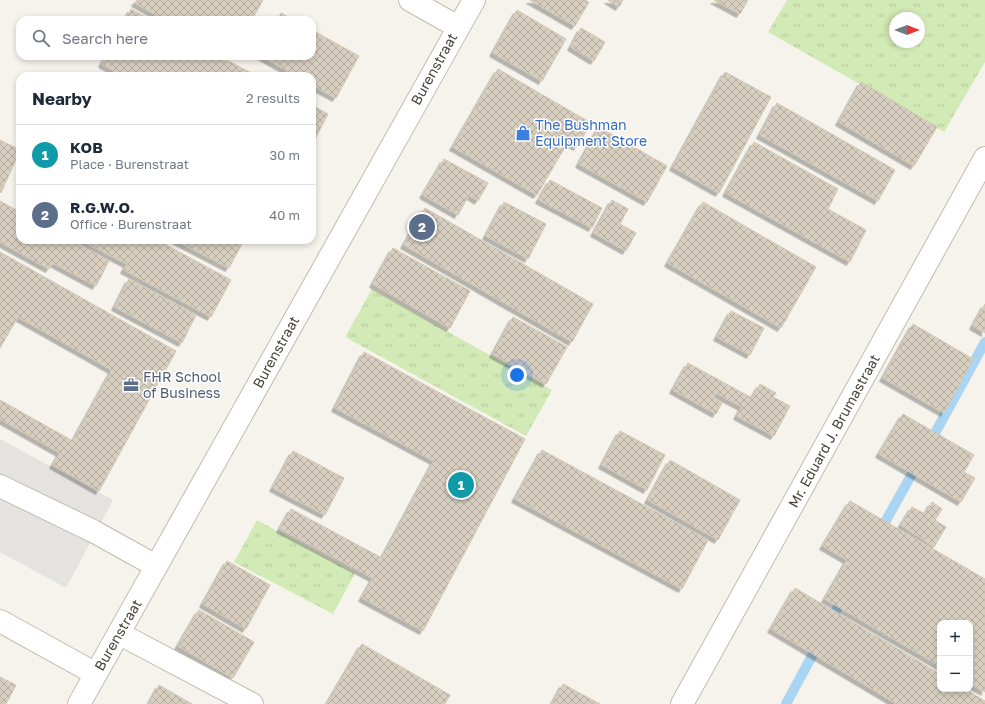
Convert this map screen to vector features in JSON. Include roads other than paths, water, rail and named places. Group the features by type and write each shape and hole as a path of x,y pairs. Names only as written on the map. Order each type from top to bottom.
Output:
{"street":[{"path":"410,0 458,27"},
{"name":"Burenstraat","path":"79,704 120,634 156,566 474,0"},
{"name":"Mr. Eduard J. Brumastraat","path":"682,704 985,158"},
{"path":"0,486 93,531 156,566"},
{"path":"0,621 96,674"},
{"path":"120,634 252,704"}],"waterway":[{"path":"929,444 985,342"},
{"path":"879,533 918,463"},
{"path":"829,624 844,596"},
{"path":"786,704 819,643"}],"place":[{"name":"The Bushman Equipment Store","path":"523,133"},
{"name":"R.G.W.O.","path":"422,227"},
{"name":"FHR School of Business","path":"131,385"},
{"name":"KOB","path":"461,485"}]}
